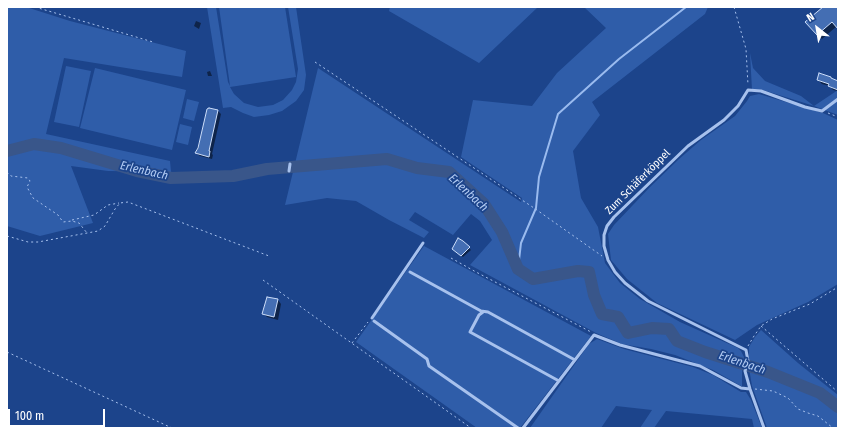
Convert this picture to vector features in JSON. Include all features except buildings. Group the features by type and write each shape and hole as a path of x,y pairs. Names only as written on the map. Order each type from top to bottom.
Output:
{"lane":[{"path":"748,90 761,91 805,107 822,110 838,99"},
{"name":"Zum Schäferköppel","path":"746,350 648,301 625,283 608,260 604,246 604,235 607,226 614,217 688,146 724,120 738,106 748,90"},
{"path":"289,171 290,164"},
{"path":"423,243 373,320 426,359 429,366 518,428"},
{"path":"410,272 483,312 488,312 575,360"},
{"path":"483,312 479,315 470,332 559,382"},
{"path":"524,428 594,335 620,345 700,366 741,388 750,389"},
{"path":"746,350 748,361 745,371 764,428"}],"path":[{"path":"35,7 153,42"},
{"path":"734,7 746,49 748,90"},
{"path":"315,62 534,208 608,260"},
{"path":"822,110 838,117"},
{"path":"7,172 11,176 28,178 30,181 27,186 33,198 58,215 63,222 94,215 108,205 114,203 128,202 269,256"},
{"path":"7,236 28,242 38,242 98,231 105,226 115,208 120,203"},
{"path":"72,221 79,223 87,233"},
{"path":"451,258 594,335"},
{"path":"263,280 471,428"},
{"path":"746,350 761,326 772,319 810,304 838,287"},
{"path":"352,344 373,320"},
{"path":"761,326 838,392"},
{"path":"7,352 172,428"},
{"path":"750,389 773,391 788,398 798,408 818,416 832,428"}],"shaded area":[{"path":"7,7 26,7 70,21 186,51 182,77 64,58 46,134 170,161 171,172 108,171 71,166 93,223 40,236 7,226"},
{"path":"207,7 216,7 228,82 230,86 219,7 285,7 296,77 230,87 234,94 244,103 258,107 273,105 283,100 292,90 296,82 298,69 288,7 296,7 306,75 304,90 296,101 282,111 254,117 231,107 223,108"},
{"path":"390,7 538,7 479,63 389,11"},
{"path":"584,7 708,7 705,14 592,102 600,115 573,151 581,198 598,227 605,263 620,283 640,299 680,322 738,348 744,357 742,386 713,370 675,355 622,344 596,333 470,265 492,240 480,221 471,214 453,235 415,212 409,220 429,232 424,238 356,201 327,198 285,205 318,68 521,202 522,198 461,157 473,100 532,106 557,73 606,28"},
{"path":"750,53 753,68 765,81 801,96 814,106 763,90 752,90"},
{"path":"66,66 91,71 79,127 54,122"},
{"path":"95,68 186,90 172,150 80,128"},
{"path":"838,90 838,115 814,106"},
{"path":"759,94 823,113 838,120 838,284 808,302 757,325 735,340 657,303 627,279 611,260 608,234 614,225 679,159 701,140 735,116 750,96"},
{"path":"187,99 199,102 194,121 183,118"},
{"path":"180,124 192,127 188,145 176,142"},
{"path":"424,246 591,336 520,428 477,428 356,342"},
{"path":"761,330 798,363 838,395 838,428 767,428 752,386 749,368 749,347"},
{"path":"597,339 624,349 693,367 713,375 741,392 746,392 751,400 762,428 754,428 752,419 666,411 654,428 640,428 652,410 616,406 601,428 530,428 589,344"}],"waterway":[{"path":"518,269 521,243 536,208 539,177 558,114 619,59 686,7"},
{"name":"Erlenbach","path":"7,151 34,144 61,148 137,171 171,178 233,176 267,169 387,159 417,168 449,172 484,204 502,232 518,269 533,279 578,271 589,272 594,295 602,314 618,317 628,333 652,328 669,329 677,341 705,352 768,372 820,393 838,407"}]}
